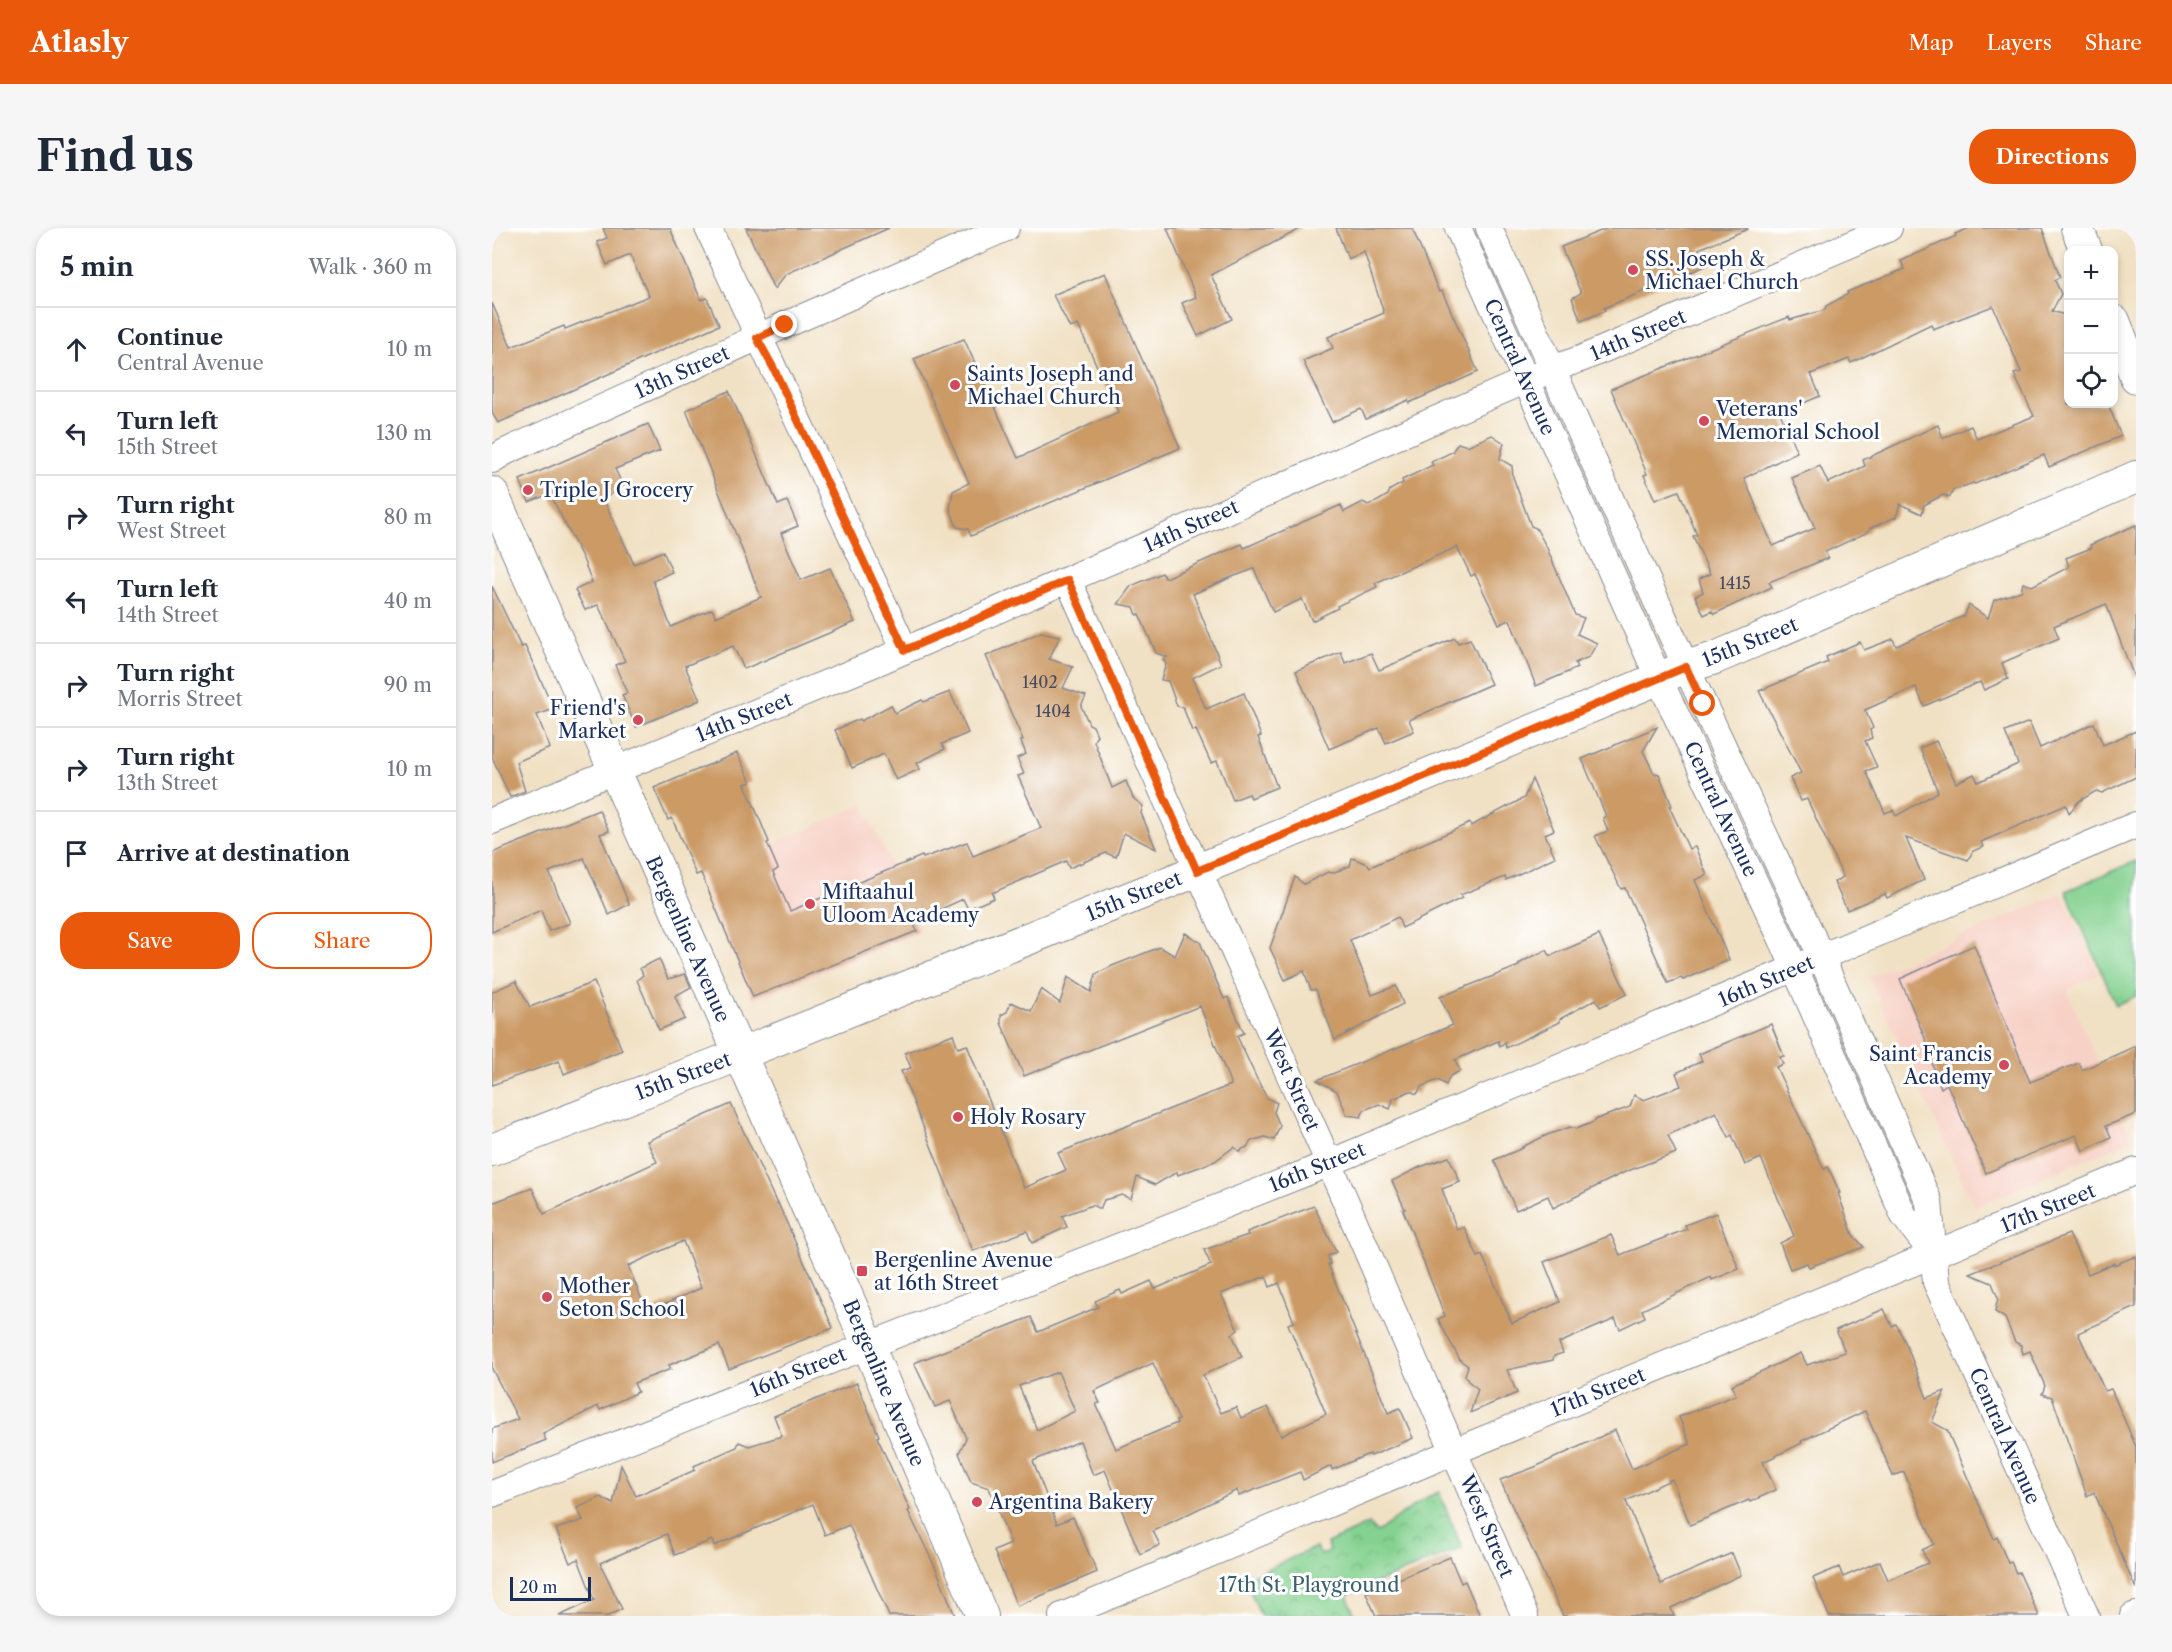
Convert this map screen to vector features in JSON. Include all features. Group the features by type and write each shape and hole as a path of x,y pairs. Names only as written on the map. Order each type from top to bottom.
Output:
{"street":[{"path":"708,228 757,338 774,369 905,650"},
{"name":"13th Street","path":"492,460 515,447 1006,228"},
{"name":"Central Avenue","path":"1458,228 1526,381 1672,673 1822,957 1929,1202 1936,1282 2085,1616"},
{"name":"Central Avenue","path":"1489,228 1552,369 1672,673 1795,969 1904,1216 1933,1254"},
{"name":"14th Street","path":"492,821 905,650 1552,369 1583,358 1888,228"},
{"path":"2077,228 2084,246"},
{"path":"2118,331 2136,377"},
{"name":"15th Street","path":"492,1150 1197,871 1672,673 1726,654 2136,477"},
{"name":"Bergenline Avenue","path":"492,493 867,1345 982,1616"},
{"name":"West Street","path":"1068,580 1329,1163 1525,1616"},
{"name":"16th Street","path":"492,1494 1329,1163 2136,825"},
{"name":"17th Street","path":"1062,1616 1455,1451 2136,1171"}],"shaded area":[{"name":"Miftaahul Uloom Academy","path":"863,804 921,931 753,1001 700,877"},
{"name":"Saint Francis Academy","path":"2061,893 2099,974 2067,990 2132,1140 1974,1207 1869,977"}],"green space":[{"path":"2136,861 2136,996 2116,1005 2066,891"},
{"name":"17th St. Playground","path":"1439,1492 1462,1548 1347,1595 1355,1616 1261,1616 1245,1579 1316,1547 1321,1555 1329,1552 1327,1543 1369,1524 1377,1532 1427,1497"}],"building":[{"path":"603,228 670,228 701,300 707,298 719,325 498,423 492,413 492,303 511,347 564,326 565,329 649,296 630,255 607,265 597,242 607,238"},
{"path":"746,228 889,228 786,274 774,289"},
{"path":"1167,228 1302,228 1211,275 1232,319 1198,336 1182,303 1196,297"},
{"path":"1336,228 1412,228 1439,292 1442,291 1478,372 1409,403 1408,400 1366,419 1361,409 1332,422 1303,361 1333,348 1328,337 1384,313 1364,252 1348,259"},
{"name":"SS. Joseph & Michael Church","path":"1608,228 1748,229 1699,249 1707,265 1604,308 1605,311 1581,321 1572,298 1581,293 1561,247"},
{"path":"1970,228 2042,228 2060,277 2055,280 2061,294 2052,311 2064,315 2064,408 2110,408 2121,436 2049,467 2044,455 1975,484 1953,490 1950,497 1943,495 1924,505 1922,514 1900,504 1896,517 1825,552 1828,558 1769,582 1772,587 1714,614 1712,611 1704,615 1695,596 1703,592 1699,579 1710,574 1693,536 1697,535 1679,491 1655,500 1644,475 1647,474 1611,389 1789,317 1790,320 1825,310 1826,306 1848,294 1847,292 1905,269 1901,261 1956,236 1955,234","holes":["1993,306 2021,372 2014,374 2034,416 1977,439 1971,426 1943,438 1938,425 1863,460 1865,466 1828,483 1820,466 1792,478 1815,528 1773,546 1744,478 1797,452 1780,413 1820,396 1811,374 1849,359 1851,363 1931,324 1933,329"]},
{"name":"Saints Joseph and Michael Church","path":"1105,273 1180,448 971,536 968,529 957,527 950,509 953,491 969,483 914,359 964,339 1018,458 1118,412 1078,325 1070,328 1053,295"},
{"path":"729,391 778,505 787,501 798,526 781,533 801,580 830,568 855,622 744,669 733,646 685,666 700,700 636,727 622,695 627,693 615,665 625,661 598,605 585,610 575,590 592,582 583,559 550,494 529,502 520,480 648,424 660,451 615,469 624,488 603,498 634,564 663,551 672,572 653,581 671,627 712,609 716,617 761,597 686,410"},
{"path":"1492,435 1504,443 1500,459 1512,466 1513,477 1531,526 1536,528 1547,548 1575,615 1584,618 1577,634 1597,643 1589,657 1575,663 1577,668 1536,686 1510,620 1499,624 1475,574 1471,576 1457,547 1375,583 1377,587 1312,621 1302,599 1273,612 1254,569 1232,577 1193,594 1221,664 1192,678 1206,709 1244,693 1277,787 1251,798 1249,794 1233,800 1217,761 1211,763 1196,730 1192,731 1183,707 1177,706 1168,681 1161,680 1166,664 1163,659 1167,657 1156,653 1134,607 1118,604 1131,586 1162,573 1165,578 1242,544 1244,548 1341,505 1344,512 1363,502 1368,505 1378,501 1388,495 1390,490 1403,483 1402,480 1433,465 1431,462 1452,452 1458,443 1467,446"},
{"path":"2136,525 2136,677 2134,677 2106,604 2054,626 2059,638 2002,663 2008,679 1984,690 1980,682 1924,706 1916,687 1865,710 1873,728 1870,730 1872,738 1865,741 1877,767 1866,771 1885,813 1893,810 1896,816 1938,792 1920,748 1936,741 1956,783 1974,774 1978,782 2018,764 2005,732 2029,722 2040,748 2094,723 2103,745 2136,731 2136,777 2102,793 2096,791 2079,801 2069,813 2066,805 1981,842 1983,847 1973,851 1968,860 1906,838 1924,880 1887,898 1885,894 1847,910 1834,882 1843,877 1807,799 1801,801 1790,778 1801,773 1759,691 1828,662 1826,657 1860,642 1864,650 1893,639 1896,646 1964,616 1969,605 1988,618 1994,600 2021,591 2023,583 2032,586 2069,567 2066,558"},
{"path":"492,586 521,647 525,646 554,709 537,715 550,748 516,762 525,791 510,797 492,757"},
{"path":"1041,632 1060,636 1049,659 1073,667 1063,688 1086,696 1081,706 1097,735 1094,741 1112,788 1126,781 1133,798 1143,806 1141,813 1156,849 1124,833 1116,857 1106,853 1069,868 1066,861 992,893 994,898 968,909 963,899 913,922 917,931 753,997 701,873 696,875 672,818 668,820 654,788 737,753 751,782 745,784 769,842 767,843 778,869 773,872 790,911 922,856 923,858 967,842 973,856 1041,828 1018,776 1024,774 1017,758 1026,754 1021,741 1023,740 986,656"},
{"path":"1455,638 1458,643 1470,639 1491,684 1409,720 1414,731 1386,743 1379,728 1329,749 1296,671 1341,652 1345,663 1371,653 1379,670"},
{"path":"950,692 968,733 942,744 945,749 917,763 920,769 896,780 884,754 852,768 835,730 860,719 861,721 891,705 895,713 922,700 924,702"},
{"path":"1657,727 1643,751 1654,773 1659,774 1672,806 1669,806 1689,849 1695,847 1707,875 1695,880 1729,960 1683,980 1681,978 1668,983 1625,888 1621,889 1595,836 1608,831 1603,818 1606,816 1582,759"},
{"path":"1532,779 1554,830 1545,834 1555,857 1506,880 1505,877 1460,895 1462,898 1402,928 1398,917 1350,940 1372,995 1396,986 1403,1004 1335,1040 1316,990 1311,990 1304,971 1285,980 1270,948 1295,877 1304,884 1328,872 1332,873 1350,866 1352,858 1370,867 1470,823 1471,826 1524,798"},
{"path":"599,810 609,831 600,834 629,904 609,915 584,858 549,872 570,923 549,931 541,910 492,932 492,853"},
{"path":"1185,933 1200,942 1224,999 1228,997 1244,1033 1237,1036 1256,1077 1267,1098 1277,1103 1274,1112 1280,1126 1274,1140 1265,1137 1251,1141 1247,1147 1239,1151 1234,1147 1215,1161 1178,1175 1177,1172 1155,1185 1137,1177 1131,1199 1122,1195 1104,1200 1100,1209 1092,1205 1062,1216 1067,1227 1032,1243 1027,1231 973,1251 901,1071 911,1068 905,1053 953,1034 958,1048 967,1045 1024,1188 1066,1170 1058,1153 1231,1085 1200,1006 1024,1076 1001,1023 1001,1015 1007,1012 1011,1002 1031,1011 1041,989 1060,1003 1068,977 1091,992 1096,974 1112,966 1160,947 1175,956"},
{"path":"1599,935 1627,994 1600,1007 1596,999 1560,1019 1560,1022 1506,1048 1505,1042 1500,1046 1498,1041 1455,1060 1460,1071 1450,1076 1446,1085 1438,1080 1422,1086 1417,1094 1410,1091 1393,1099 1390,1109 1379,1104 1364,1110 1361,1117 1347,1115 1337,1091 1317,1080 1453,1025 1440,997 1519,966 1529,958 1547,950 1550,956"},
{"path":"1974,945 2030,1082 2079,1063 2082,1070 2136,1046 2136,1114 2106,1126 2111,1137 2083,1151 2076,1135 1986,1173 1947,1084 1941,1088 1930,1058 1933,1057 1900,979"},
{"path":"659,959 668,979 685,974 691,987 675,996 685,1019 659,1030 637,980 643,975 640,968"},
{"path":"516,981 530,1007 594,982 622,1050 564,1074 559,1061 492,1085 492,992"},
{"path":"1771,1024 1784,1056 1780,1057 1783,1064 1776,1067 1824,1169 1828,1167 1840,1193 1838,1193 1853,1235 1864,1247 1809,1267 1807,1263 1790,1269 1780,1243 1794,1236 1761,1158 1745,1165 1732,1135 1729,1137 1716,1112 1668,1135 1676,1153 1625,1172 1553,1208 1548,1196 1516,1210 1494,1160 1547,1135 1570,1127 1576,1129 1630,1107 1634,1095 1644,1100 1681,1086 1676,1073 1702,1061 1699,1054"},
{"path":"731,1104 833,1328 729,1369 719,1345 669,1365 671,1369 634,1383 638,1392 600,1410 598,1406 543,1434 546,1440 492,1462 492,1429 518,1419 492,1369 492,1203 532,1188 544,1214 657,1162 647,1141","holes":["683,1241 701,1288 647,1312 628,1266"]},
{"path":"1449,1157 1460,1182 1442,1189 1457,1230 1464,1227 1478,1257 1482,1255 1512,1323 1560,1302 1544,1262 1611,1235 1620,1255 1687,1229 1685,1225 1716,1213 1739,1269 1712,1280 1711,1277 1642,1310 1645,1317 1620,1329 1615,1319 1559,1343 1563,1353 1554,1356 1553,1360 1507,1370 1517,1393 1470,1413 1478,1389 1468,1381 1465,1375 1468,1366 1460,1360 1438,1319 1445,1316 1403,1210 1405,1209 1392,1181 1420,1167"},
{"path":"1314,1206 1336,1252 1328,1256 1330,1264 1328,1264 1388,1413 1400,1408 1413,1438 1332,1470 1331,1466 1303,1480 1300,1472 1239,1496 1237,1490 1153,1531 1160,1545 1140,1554 1105,1470 1093,1475 1080,1441 1033,1461 1057,1524 1073,1517 1097,1572 1017,1606 994,1551 1011,1544 989,1488 971,1482 959,1453 966,1438 950,1401 935,1407 914,1363 1031,1317 1038,1332 1098,1307 1095,1301 1120,1290 1122,1294 1151,1281 1155,1289 1211,1265 1204,1250 1248,1235 1247,1232","holes":["1266,1276 1270,1287 1279,1283 1294,1322 1288,1324 1326,1414 1281,1436 1268,1407 1241,1418 1236,1407 1221,1413 1203,1375 1242,1357 1232,1334 1238,1330 1221,1294","1153,1363 1179,1420 1176,1421 1177,1423 1116,1449 1096,1404 1100,1403 1094,1391","1058,1372 1075,1411 1037,1430 1019,1386"]},
{"path":"2069,1234 2088,1274 2136,1256 2136,1307 2078,1333 2105,1391 2111,1389 2136,1447 2136,1589 2094,1492 2087,1496 2052,1397 2042,1394 2045,1386 2030,1351 2023,1354 2021,1345 2015,1342 2005,1318 1995,1312 1998,1298 1992,1283 1970,1274"},
{"path":"1884,1309 1892,1326 1896,1324 1906,1344 1927,1398 1945,1391 1932,1422 1947,1430 1994,1539 1997,1537 2008,1563 2011,1562 2016,1573 2019,1572 2039,1616 1829,1616 1813,1578 1839,1567 1843,1577 1880,1561 1888,1580 1928,1563 1922,1550 1934,1544 1904,1472 1893,1476 1865,1411 1763,1462 1776,1490 1690,1525 1672,1479 1626,1501 1661,1584 1732,1553 1741,1575 1671,1608 1674,1616 1563,1616 1500,1480 1535,1467 1615,1430 1632,1469 1690,1444 1679,1417 1736,1395 1732,1385 1801,1353 1807,1365 1845,1352 1836,1330"},
{"path":"857,1383 879,1436 877,1437 910,1510 908,1511 938,1573 955,1616 889,1616 849,1525 825,1535 813,1504 714,1546 712,1540 675,1555 667,1534 600,1563 622,1609 608,1616 559,1616 594,1600 578,1559 570,1563 556,1529 583,1520 577,1508 601,1497 613,1504 621,1465 636,1496 695,1470 694,1466 737,1447 739,1442 749,1446 782,1436 774,1416"},
{"path":"1450,1557 1461,1583 1465,1581 1480,1616 1376,1616 1366,1593"}],"place":[{"name":"SS. Joseph & Michael Church","path":"1633,270"},
{"name":"Saints Joseph and Michael Church","path":"955,385"},
{"name":"Veterans' Memorial School","path":"1704,421"},
{"name":"Triple J Grocery","path":"528,490"},
{"name":"Friend's Market","path":"638,720"},
{"name":"Miftaahul Uloom Academy","path":"810,904"},
{"name":"Saint Francis Academy","path":"2004,1065"},
{"name":"Holy Rosary","path":"958,1117"},
{"name":"Bergenline Avenue at 16th Street","path":"862,1271"},
{"name":"Mother Seton School","path":"547,1297"},
{"name":"Argentina Bakery","path":"977,1502"}],"route":[{"path":"785,325 757,338 774,369 905,650 1068,580 1197,871 1686,667 1703,704"}]}
